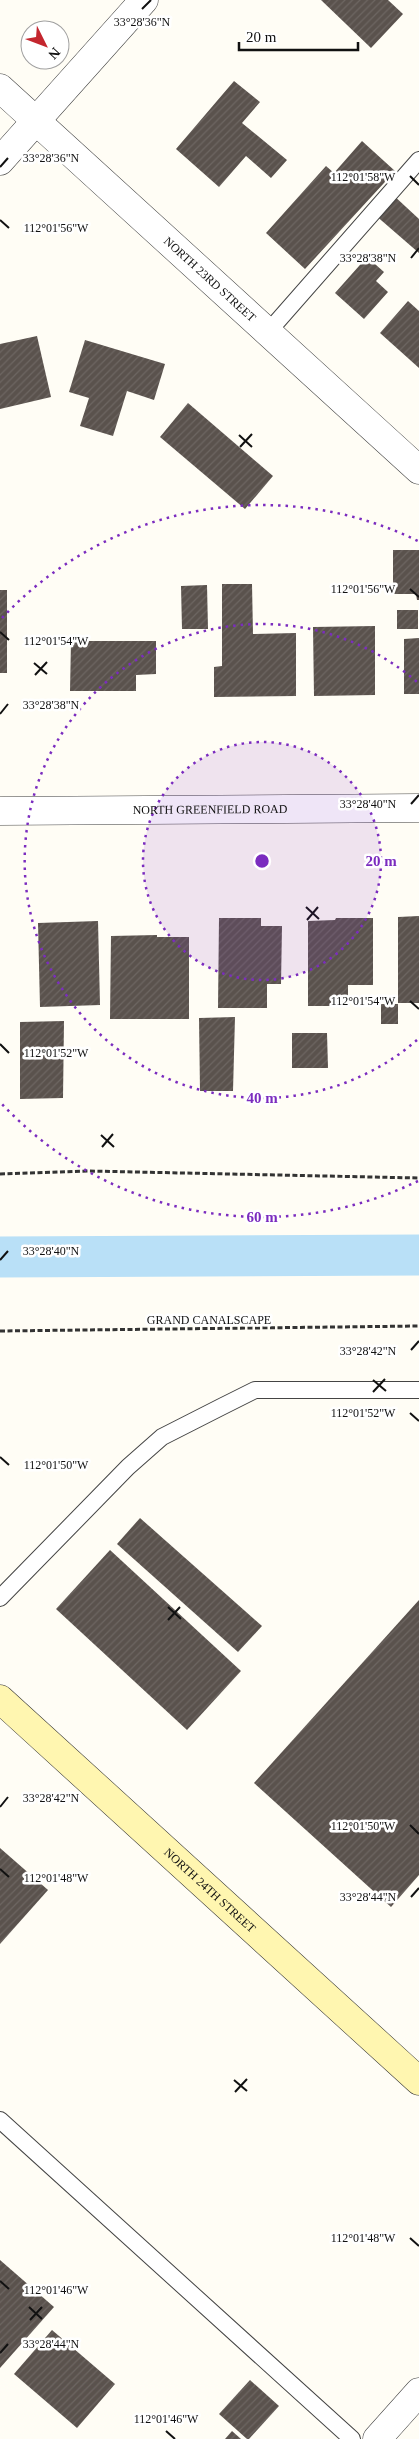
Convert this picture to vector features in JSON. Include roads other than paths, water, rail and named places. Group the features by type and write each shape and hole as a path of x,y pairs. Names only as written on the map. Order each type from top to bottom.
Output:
{"main road":[{"name":"NORTH 24TH STREET","path":"0,1699 419,2081"}],"street":[{"path":"0,161 144,0"},
{"name":"NORTH 23RD STREET","path":"0,88 419,470"},
{"name":"NORTH GREENFIELD ROAD","path":"0,811 419,808"},
{"path":"378,2439 419,2392"}],"lane":[{"path":"268,332 419,160"},
{"path":"0,1598 128,1467 162,1437 220,1407 255,1390 419,1390"},
{"path":"0,2120 352,2439"}],"waterway":[{"path":"0,1257 419,1255"}]}
